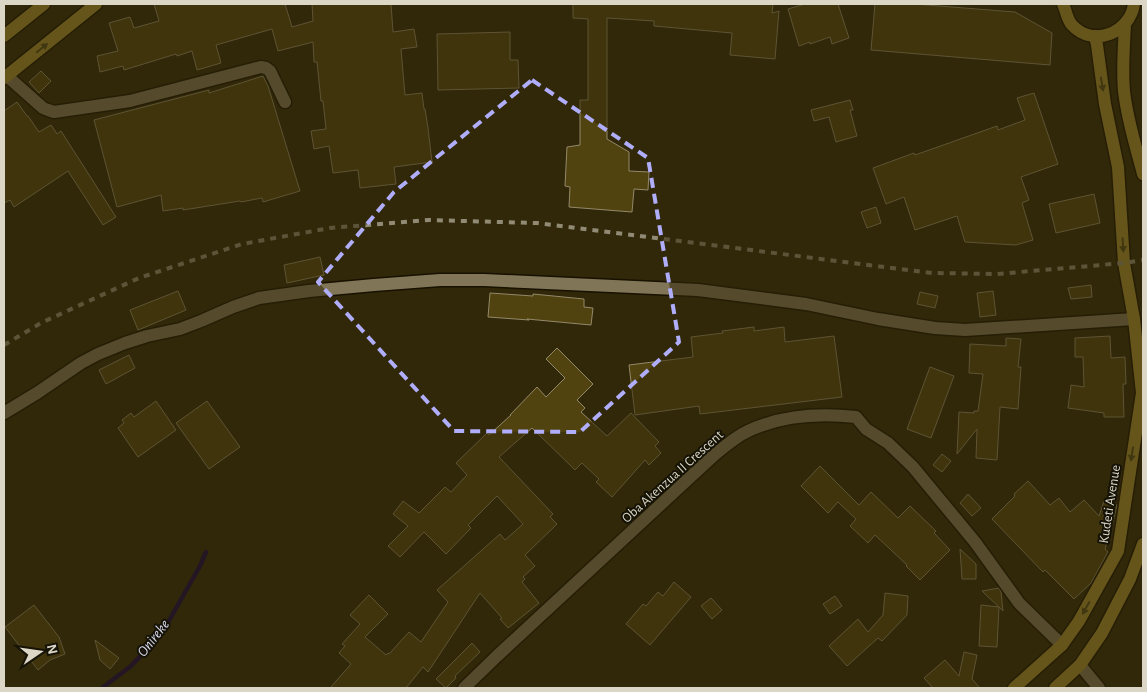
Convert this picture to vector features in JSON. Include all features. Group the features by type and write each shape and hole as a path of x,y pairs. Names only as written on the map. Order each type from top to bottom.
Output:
{"main road":[{"path":"4,36 44,4"},
{"path":"5,77 96,4"},
{"path":"1063,4 1070,23 1084,34 1095,36 1106,36 1125,24 1131,16 1134,4"},
{"path":"1125,24 1123,52 1124,90 1143,174"},
{"name":"Kudeti Avenue","path":"1014,688 1062,645 1079,621 1118,551 1142,393 1134,319 1124,263 1118,167 1105,104 1095,36"},
{"path":"1055,688 1080,665 1102,633 1130,578 1143,544"}],"street":[{"path":"5,77 43,108 54,112 130,101 261,67 270,71 285,102"},
{"path":"4,414 81,363 125,343 180,329 233,306 259,298 309,290 440,280 484,280 698,290 806,304 878,319 935,328 965,330 1134,319"},
{"name":"Oba Akenzua II Crescent","path":"464,688 713,456 747,431 775,421 807,415 856,417 866,429 888,444 913,467 975,542 1019,603 1062,645"},
{"path":"1080,665 1099,688"}],"highlighted area":[{"path":"532,80 648,158 679,342 580,432 454,431 318,282 394,192"}],"building":[{"path":"154,4 285,4 292,27 313,21 312,4 391,4 393,32 414,29 417,47 401,49 405,95 422,93 432,162 394,167 396,184 360,188 358,170 333,173 329,146 314,149 311,131 326,129 317,62 314,62 313,42 278,51 272,29 216,45 221,63 197,70 192,51 124,70 123,66 100,72 97,56 118,51 109,23 130,17 134,28 159,21"},
{"path":"573,4 773,4 772,13 779,11 775,59 730,55 732,33 654,26 654,21 607,18 607,139 629,152 629,171 649,172 648,190 634,189 632,212 569,207 570,187 565,186 567,147 580,145 580,100 588,100 588,19 573,18"},
{"path":"805,4 838,4 849,38 832,44 830,37 799,46 788,9"},
{"path":"875,4 914,4 1015,12 1052,33 1050,65 871,50"},
{"path":"510,32 510,60 518,60 519,88 438,90 437,34"},
{"path":"41,71 51,81 39,93 29,82"},
{"path":"263,76 268,86 300,191 263,202 262,198 183,210 183,208 163,211 161,195 117,207 94,120 209,90 209,93"},
{"path":"1034,93 1058,164 1021,177 1029,200 1022,203 1033,240 1016,245 965,242 957,216 915,230 904,197 886,204 873,168 997,126 998,130 1025,120 1017,98"},
{"path":"850,100 853,110 850,110 857,136 836,142 829,117 814,121 811,110"},
{"path":"17,102 39,132 51,125 57,134 61,131 116,217 103,225 68,171 14,207 10,200 4,203 4,111"},
{"path":"1094,194 1100,223 1056,233 1049,204"},
{"path":"876,207 881,223 867,228 861,212"},
{"path":"320,257 324,275 287,283 284,265"},
{"path":"1091,285 1092,297 1071,299 1068,288"},
{"path":"178,291 186,310 138,330 130,310"},
{"path":"993,291 996,315 980,317 977,293"},
{"path":"920,292 938,296 935,308 917,304"},
{"path":"490,293 533,296 533,294 584,299 584,307 593,308 591,325 488,317"},
{"path":"754,327 754,331 784,327 785,342 834,336 842,397 700,414 699,406 635,415 629,365 693,357 691,337"},
{"path":"1110,336 1111,358 1125,357 1126,384 1123,384 1124,417 1104,417 1104,413 1068,408 1071,385 1084,387 1083,357 1075,357 1075,338"},
{"path":"1006,338 1021,339 1018,367 1021,367 1018,409 1000,407 997,460 976,458 977,429 957,454 959,412 974,413 974,411 978,411 983,374 969,373 970,344 1006,346"},
{"path":"557,348 593,384 577,400 585,408 581,412 607,436 631,413 659,442 655,446 661,453 649,465 645,460 612,497 596,482 599,479 582,463 575,470 532,428 499,457 553,514 550,517 557,524 525,555 535,566 523,577 525,579 522,582 539,603 508,628 500,619 502,618 480,593 428,672 423,667 406,688 330,688 351,664 339,653 345,646 342,644 360,624 350,615 369,595 388,614 365,637 386,655 409,632 421,642 448,602 437,590 500,534 505,540 523,524 497,496 468,525 471,528 446,554 424,532 400,557 388,546 408,526 393,514 403,501 419,513 445,487 451,492 467,475 456,463 487,433 489,435 511,415 537,387 546,397 565,378 546,359"},
{"path":"129,355 135,368 106,384 99,370"},
{"path":"930,367 954,376 931,438 907,429"},
{"path":"156,401 176,430 138,457 118,428 124,423 122,420 131,413 134,417"},
{"path":"207,401 240,447 209,469 176,423"},
{"path":"942,454 951,461 942,472 933,465"},
{"path":"820,466 859,505 871,492 898,518 910,506 936,531 934,533 950,550 920,580 875,535 868,543 850,526 856,519 838,502 828,513 801,486"},
{"path":"1028,481 1050,505 1059,498 1070,512 1084,500 1099,516 1104,501 1117,505 1105,549 1108,552 1091,583 1074,599 1045,570 1043,572 992,519"},
{"path":"968,494 981,508 972,516 960,503"},
{"path":"960,549 976,564 976,579 962,579"},
{"path":"674,582 691,597 650,645 626,624 643,604 646,606 658,592 663,596"},
{"path":"999,588 1001,592 1003,611 982,591"},
{"path":"885,593 908,596 907,615 882,641 878,638 847,666 829,646 858,619 868,632 883,615"},
{"path":"835,596 842,606 830,614 823,604"},
{"path":"711,598 722,610 712,619 701,606"},
{"path":"34,605 59,637 65,654 50,660 38,670 5,627"},
{"path":"981,605 999,607 997,647 979,646"},
{"path":"95,640 119,658 110,669 100,660"},
{"path":"472,643 480,652 455,676 456,678 446,688 436,679"},
{"path":"964,652 977,655 972,679 980,688 933,688 924,678 945,660 959,676"}],"waterway":[{"name":"Onireke","path":"102,688 131,666 162,633 206,552"}],"railway":[{"path":"4,345 41,323 139,278 242,244 330,228 429,220 537,223 932,273 997,274 1143,260"}]}
